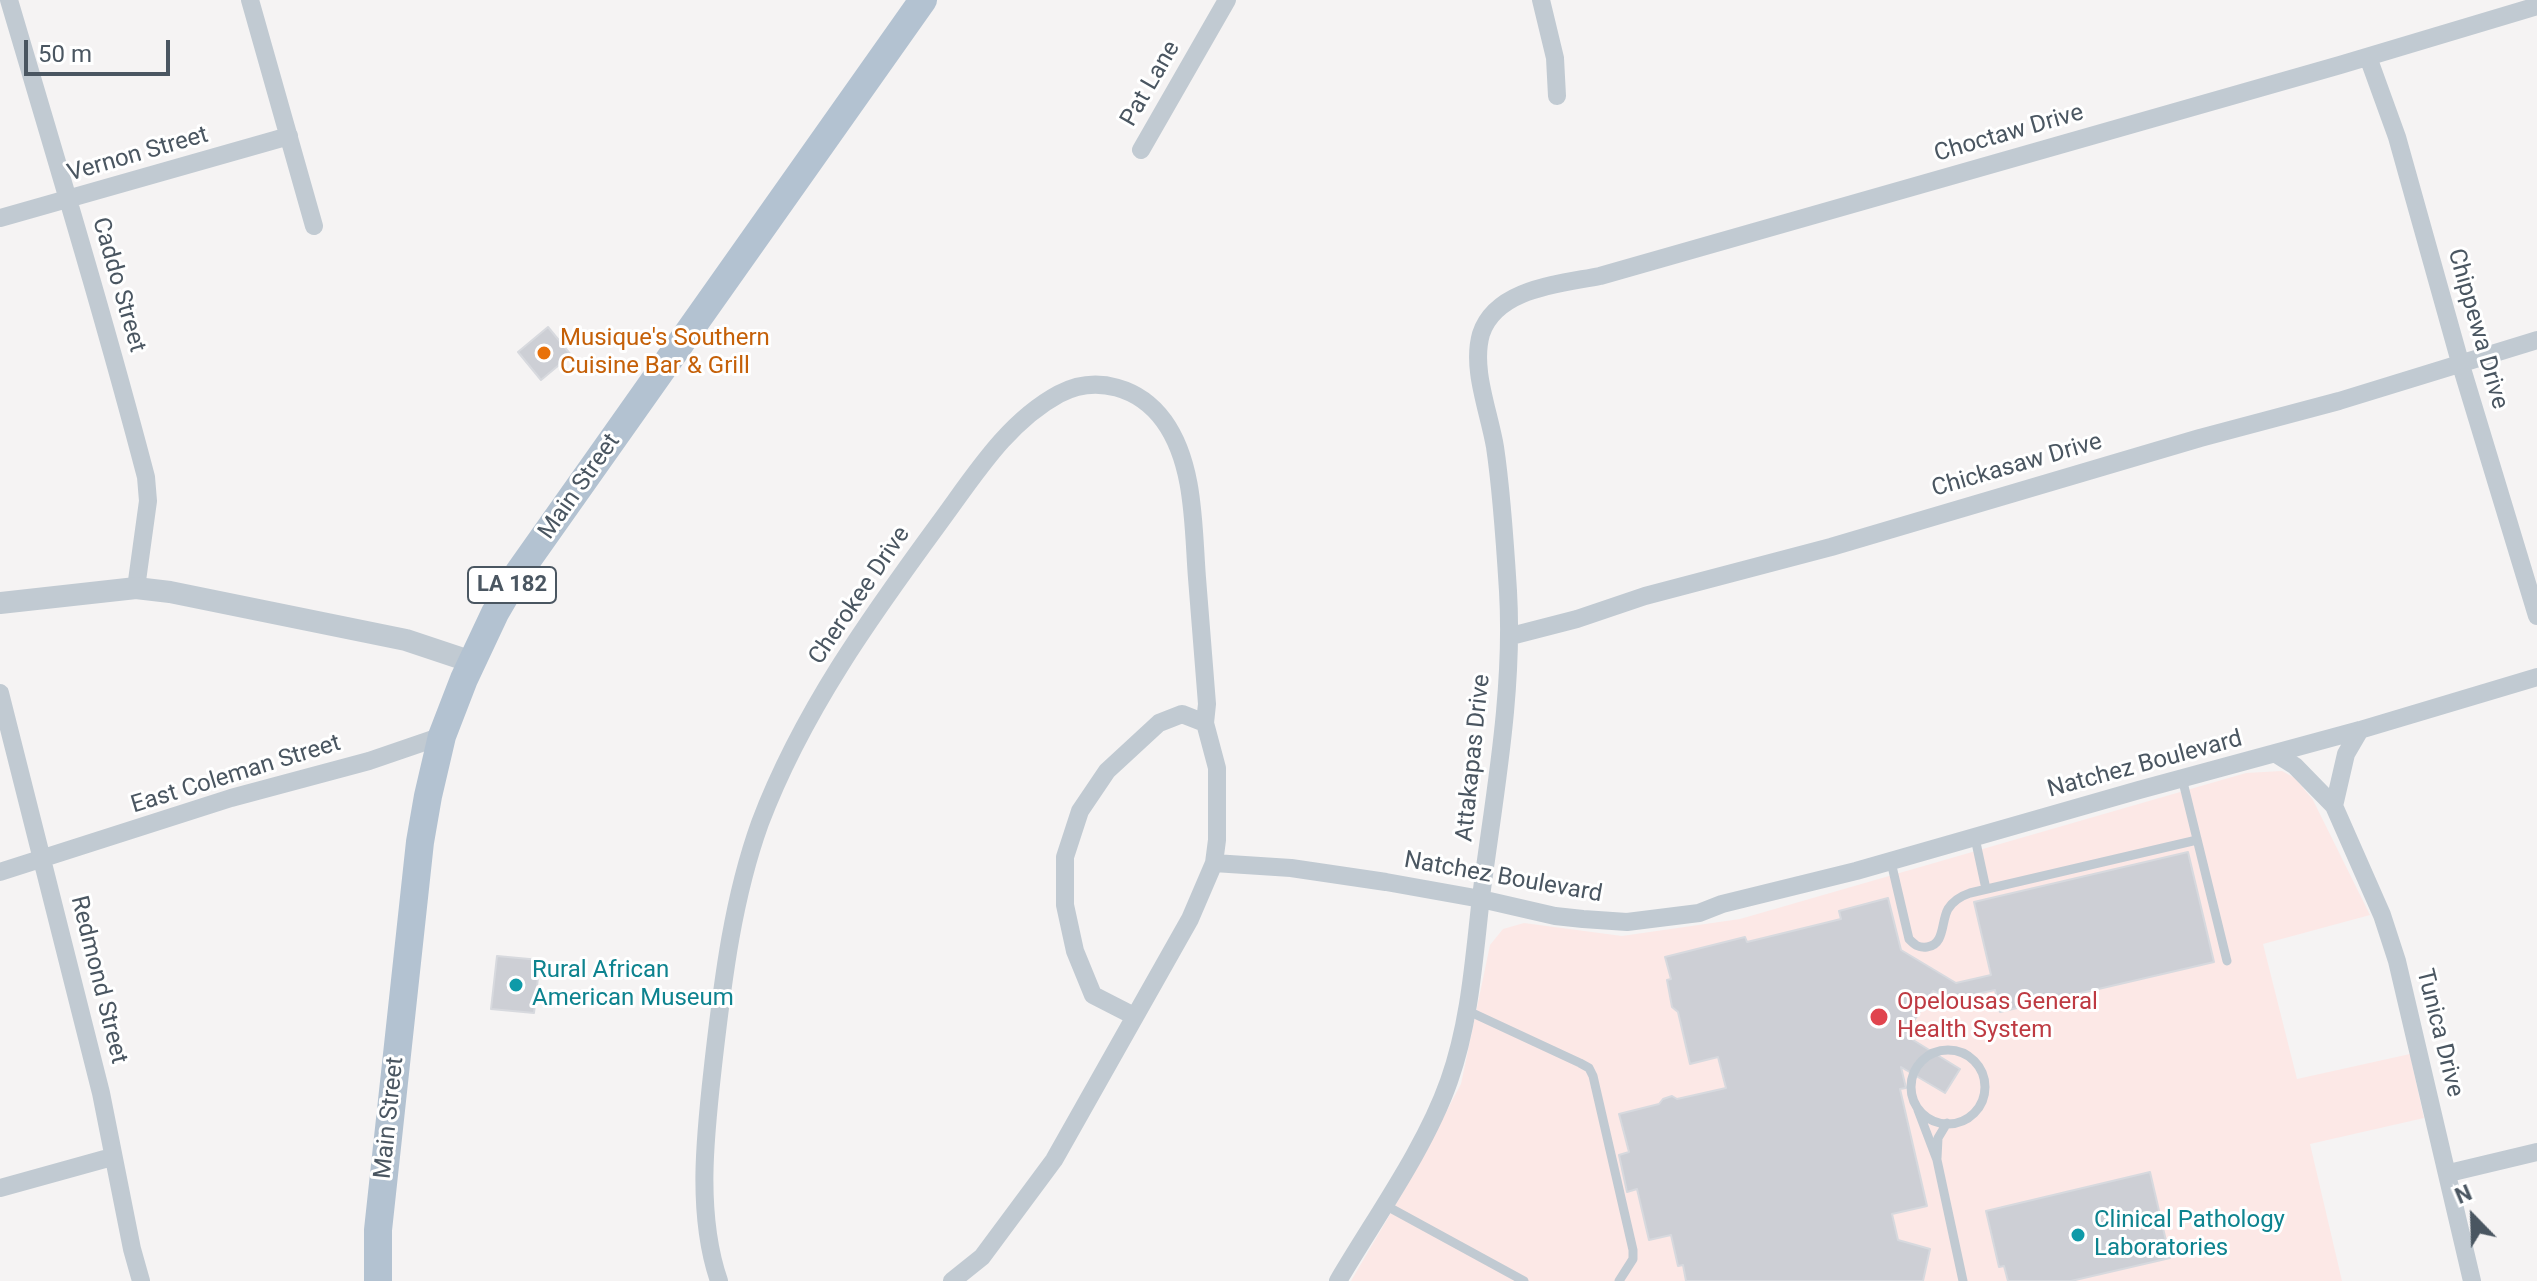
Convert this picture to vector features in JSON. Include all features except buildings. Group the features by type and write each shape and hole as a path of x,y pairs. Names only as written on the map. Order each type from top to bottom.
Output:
{"main road":[{"name":"Main Street","path":"378,1281 378,1230 420,842 442,736 472,662 519,572 923,0"}],"street":[{"name":"Caddo Street","path":"9,0 93,282 146,477 148,501 136,588"},
{"path":"250,0 314,226"},
{"name":"Pat Lane","path":"1141,150 1227,0"},
{"path":"1541,0 1555,58 1557,96"},
{"name":"Choctaw Drive","path":"1496,310 1522,293 1600,276 2537,6"},
{"name":"Chippewa Drive","path":"2368,57 2397,137 2460,362 2537,616"},
{"name":"Vernon Street","path":"0,218 289,136"},
{"name":"Attakapas Drive","path":"1338,1281 1430,1125 1449,1081 1466,1010 1494,808 1511,636 1495,448 1477,355 1482,331 1496,310"},
{"name":"Chickasaw Drive","path":"1511,636 2432,374 2460,362 2537,340"},
{"name":"Cherokee Drive","path":"719,1281 708,1226 705,1178 708,1106 726,963 746,870 760,824 800,736 873,613 988,458 1020,422 1060,394 1083,386 1107,385 1131,390 1150,404 1177,443 1184,465 1192,512 1207,704 1205,723 1217,768 1214,863"},
{"path":"0,603 136,588 170,592 406,640 472,662"},
{"name":"Natchez Boulevard","path":"1214,863 1291,868 1481,899 1555,916 1627,922 1699,913 1722,904 1891,862 2276,754 2537,677"},
{"name":"Redmond Street","path":"0,693 101,1093 112,1157 141,1281"},
{"path":"1134,1016 1093,995 1075,951 1068,920 1065,857 1080,811 1107,771 1159,723 1182,714 1205,723"},
{"path":"2334,806 2346,754 2360,730"},
{"name":"East Coleman Street","path":"0,872 231,798 369,761 442,736"},
{"name":"Tunica Drive","path":"2276,754 2295,766 2334,806 2377,902 2397,961 2472,1281"},
{"path":"952,1281 982,1257 1054,1160 1190,919 1214,863"},
{"path":"2449,1173 2537,1152"},
{"path":"0,1188 112,1157"}],"lane":[{"path":"2182,778 2227,961"},
{"path":"1975,838 1986,889"},
{"path":"1891,862 1909,939 1921,947 1935,945 1939,940 1946,912 1960,897 2197,840"},
{"path":"1466,1010 1589,1068 1633,1250 1633,1259 1619,1281"},
{"path":"1916,1105 1934,1121 1959,1122 1970,1117 1984,1097 1983,1073 1967,1055 1955,1050 1943,1050 1922,1061 1912,1082 1916,1105 1937,1160 1963,1281"},
{"path":"1937,1160 1938,1138 1947,1123"},
{"path":"1383,1204 1524,1281"}],"shaded area":[{"name":"Opelousas General Health System","path":"2282,771 2295,778 2313,800 2370,915 2263,944 2297,1079 2410,1054 2424,1118 2310,1144 2342,1281 1351,1281 1461,1084 1490,945 1503,929 1524,923 1622,936 1740,919 2246,773"}],"place":[{"name":"Musique's Southern Cuisine Bar & Grill","path":"544,353"},
{"name":"Rural African American Museum","path":"516,985"},
{"name":"Opelousas General Health System","path":"1879,1017"},
{"name":"Clinical Pathology Laboratories","path":"2078,1235"}]}
